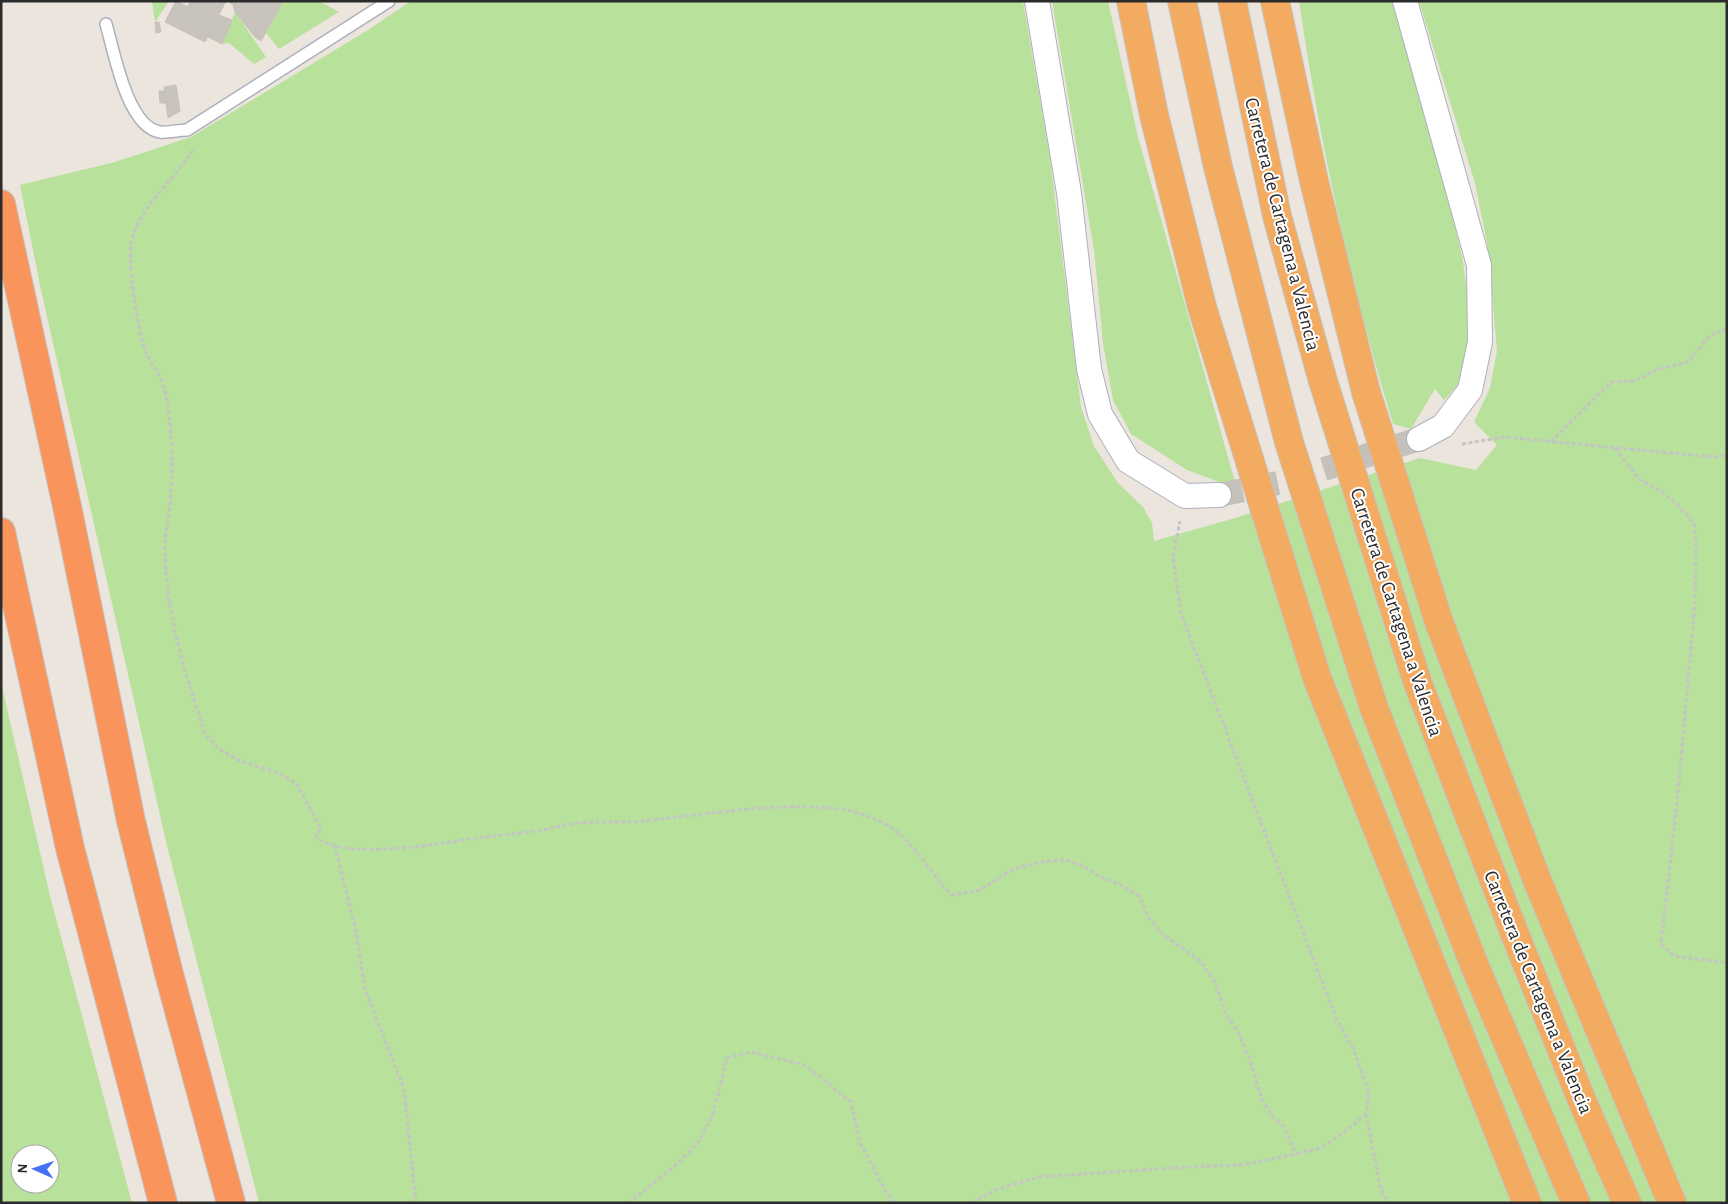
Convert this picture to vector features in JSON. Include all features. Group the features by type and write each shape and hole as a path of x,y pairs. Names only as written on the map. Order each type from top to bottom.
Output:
{"highway":[{"path":"1131,1 1154,115 1202,307 1317,678 1527,1203"},
{"path":"1182,1 1218,167 1289,442 1374,708 1476,968 1576,1203"},
{"name":"Carretera de Cartagena a Valencia","path":"1232,1 1277,216 1323,381 1417,681 1523,955 1583,1103 1627,1203"},
{"path":"1275,1 1314,181 1366,392 1439,622 1537,880 1672,1203"},
{"path":"1,204 68,511 131,821 168,970 230,1203"},
{"path":"1,532 70,848 163,1203"}],"street":[{"path":"1038,1 1069,192 1089,370 1100,414 1128,461 1185,496 1219,496"},
{"path":"1405,1 1479,265 1480,342 1470,390 1443,426 1419,440"}],"lane":[{"path":"106,24 132,110 144,125 160,132 187,130 389,1"}],"path":[{"path":"206,117 201,136 180,170 143,213 131,241 136,311 146,352 162,381 167,410 172,478 165,538 173,617 205,734 219,749 240,761 276,772 296,783 321,828 316,837 323,842 337,846 384,850 429,847 579,823 621,823 773,809 825,808 864,815 895,829 917,850 936,878 952,895 980,890 1013,869 1046,861 1066,860 1083,866 1100,877 1121,885 1139,896 1150,920 1163,934 1198,960 1215,982 1226,1014 1238,1032 1249,1057 1262,1100 1273,1117 1284,1127 1296,1154"},
{"path":"1551,442 1611,382 1634,381 1656,370 1688,362 1710,335 1727,329"},
{"path":"1443,426 1463,445 1505,437 1713,457 1727,455"},
{"path":"1614,448 1640,480 1660,490 1694,522 1696,544 1695,604 1677,804 1661,944 1674,956 1727,963"},
{"path":"1185,496 1174,557 1180,614 1336,1018 1354,1051 1369,1092 1366,1114 1381,1190 1390,1203"},
{"path":"335,846 355,926 365,989 404,1089 416,1203"},
{"path":"628,1203 698,1142 716,1104 727,1058 751,1052 805,1065 851,1102 860,1143 886,1192 895,1203"},
{"path":"972,1203 995,1190 1039,1178 1187,1166 1242,1166 1296,1154 1320,1148 1342,1134 1366,1114"}],"green space":[{"path":"152,1 169,1 155,22"},
{"path":"283,1 319,1 339,12 279,49 266,33"},
{"path":"411,1 1023,1 1050,158 1081,407 1094,446 1118,483 1143,507 1152,523 1154,541 1235,518 1420,458 1476,470 1497,445 1474,422 1490,388 1497,351 1488,248 1475,183 1419,1 1727,1 1727,1203 259,1203 166,842 41,290 20,185 115,162 191,137 368,30"},
{"path":"1052,1 1108,1 1138,137 1235,482 1222,483 1187,470 1131,434 1113,400 1103,343 1094,250"},
{"path":"1299,1 1392,1 1443,176 1463,261 1470,317 1465,360 1457,386 1444,400 1435,389 1411,429 1393,424 1350,267 1327,162"},
{"path":"235,12 266,57 254,64 229,43 222,44"},
{"path":"1,682 50,896 132,1203 1,1203"}],"building":[{"path":"176,1 188,7 190,1 226,1 205,42 165,22"},
{"path":"231,1 259,1 252,14 230,3"},
{"path":"259,1 275,1 255,37 235,12 233,5 252,14"},
{"path":"275,1 283,1 261,41 255,37"},
{"path":"219,15 232,20 222,44 208,37"},
{"path":"155,22 159,22 161,32 156,33"},
{"path":"176,85 180,111 168,118 164,87"},
{"path":"159,91 164,91 166,103 160,103"}],"tunnel":[{"path":"1219,495 1283,482 1419,439"}]}
